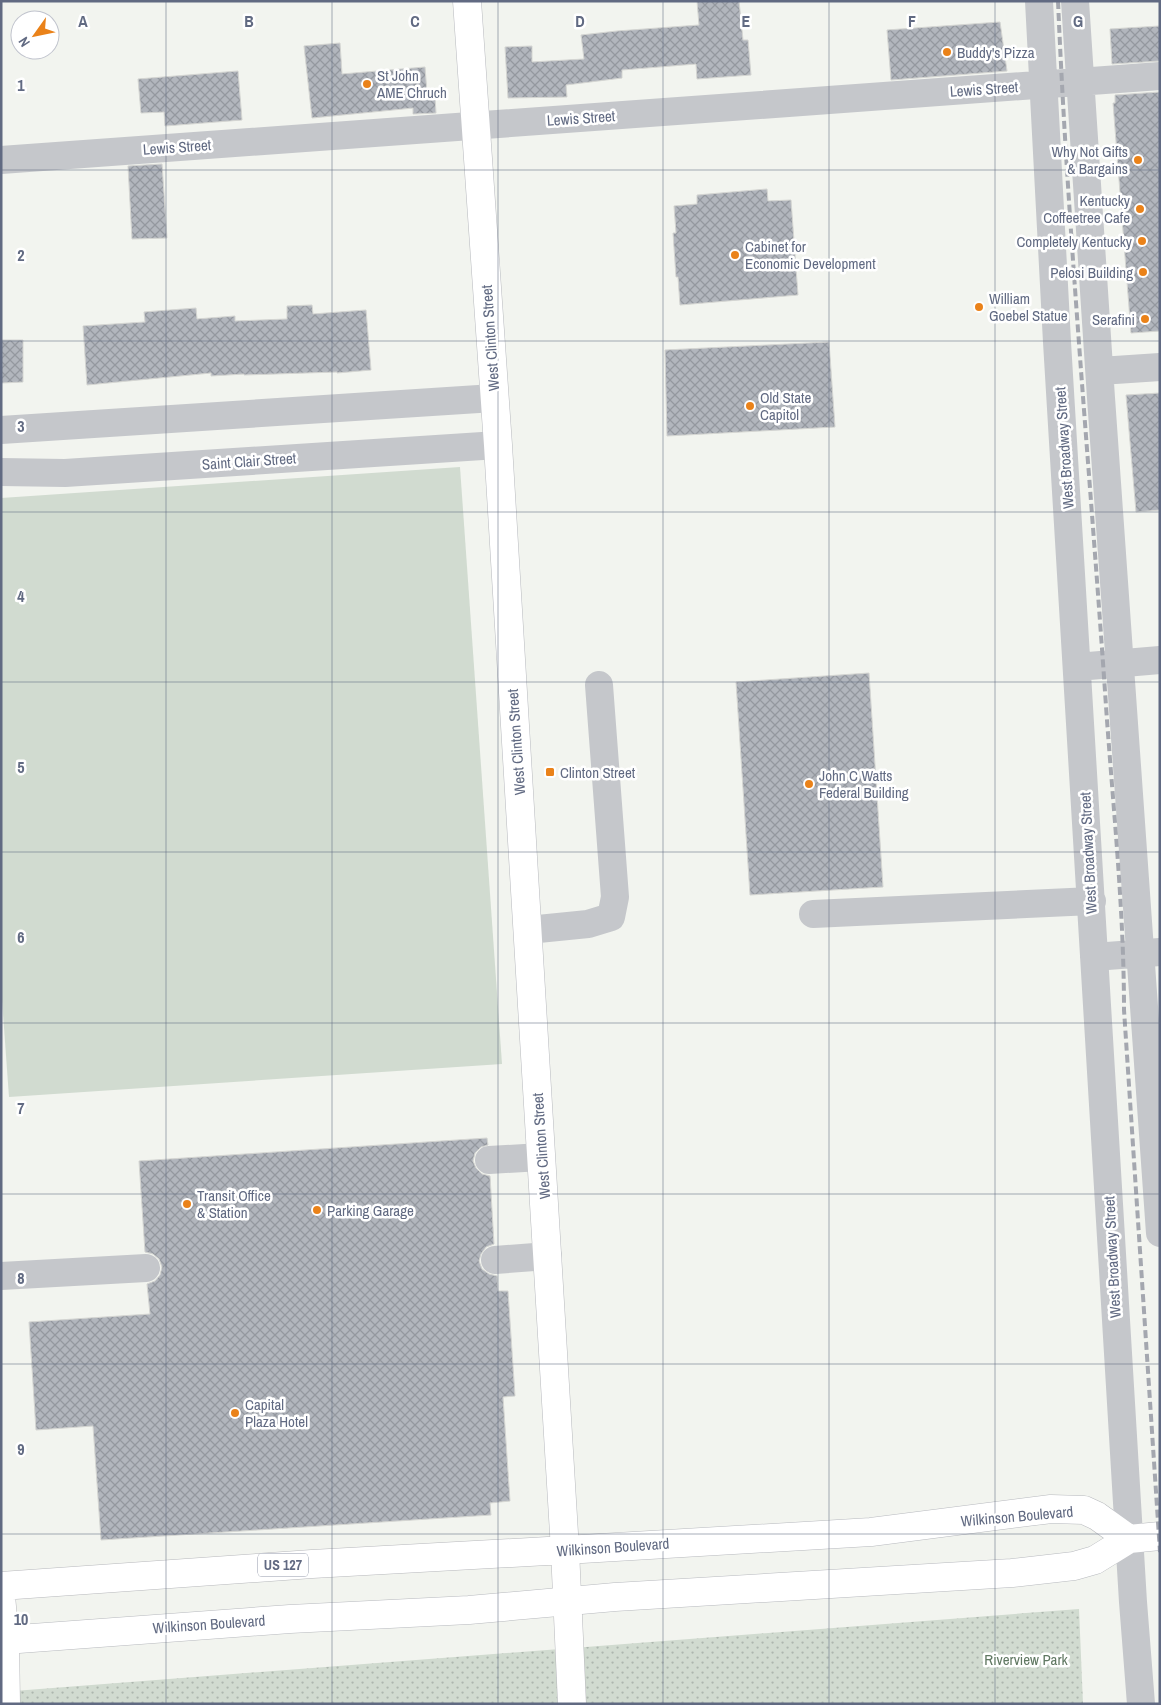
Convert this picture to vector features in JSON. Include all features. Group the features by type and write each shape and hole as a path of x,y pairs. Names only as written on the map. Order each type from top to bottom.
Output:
{"main road":[{"name":"West Clinton Street","path":"467,1 498,445 565,1550"},
{"name":"Wilkinson Boulevard","path":"1,1586 312,1564 871,1532 1051,1509 1084,1510 1097,1516 1129,1539 1095,1560 1066,1567 1012,1573 615,1597 469,1610 290,1619 3,1640"},
{"path":"1129,1539 1160,1536"},
{"path":"565,1550 572,1704"},
{"path":"1,1596 6,1704"}],"street":[{"name":"West Broadway Street","path":"1039,1 1057,342 1129,1539 1141,1704"},
{"path":"1075,1 1120,662 1150,953 1160,1233"},
{"name":"Lewis Street","path":"1,160 1160,76"},
{"path":"1100,371 1160,367"},
{"path":"1,430 494,398"},
{"name":"Saint Clair Street","path":"1,472 65,473 498,445"},
{"path":"1077,667 1160,660"},
{"path":"528,930 588,924 611,917 615,897 599,685"},
{"path":"813,914 1092,901"},
{"path":"1094,957 1150,953"},
{"path":"489,1160 541,1157"},
{"path":"495,1260 548,1256"},
{"path":"1,1276 146,1268"}],"green space":[{"path":"460,467 502,1064 9,1097 1,986 1,498"},
{"name":"Riverview Park","path":"1079,1609 1083,1704 1,1704 1,1692"}],"building":[{"path":"697,1 739,1 743,40 748,40 751,75 697,79 696,64 622,70 622,78 566,85 567,97 508,98 505,47 532,46 532,62 584,59 581,35 699,25"},
{"name":"Buddy's Pizza","path":"1000,22 1007,71 891,80 887,30"},
{"path":"1160,26 1160,61 1112,64 1110,29"},
{"name":"St John AME Chruch","path":"340,43 342,74 425,67 427,93 435,97 436,113 413,114 413,108 312,118 304,46"},
{"path":"238,71 242,120 165,126 164,112 141,113 138,79"},
{"path":"1160,92 1160,331 1131,333 1113,103 1115,103 1115,95"},
{"path":"162,164 167,238 132,239 128,166"},
{"name":"Cabinet for Economic Development","path":"767,189 768,201 791,200 798,295 680,305 673,233 676,233 674,206 697,204 697,195"},
{"path":"312,305 313,314 366,310 371,370 337,373 211,376 211,373 87,385 83,326 145,322 144,312 196,308 197,319 235,316 235,321 287,319 287,306"},
{"path":"1,340 23,340 23,382 1,383"},
{"name":"Old State Capitol","path":"829,342 835,427 667,436 665,350"},
{"path":"1160,393 1160,510 1136,512 1126,395"},
{"name":"John C Watts Federal Building","path":"869,673 883,887 750,895 736,682"},
{"name":"Capital Plaza Hotel","path":"487,1138 488,1145 481,1147 475,1153 473,1161 476,1168 482,1174 490,1176 494,1244 486,1247 479,1261 482,1269 489,1274 497,1276 498,1291 508,1291 515,1396 503,1397 510,1501 490,1503 491,1515 101,1540 93,1426 36,1430 29,1322 150,1314 147,1284 155,1281 160,1275 162,1267 159,1259 153,1254 145,1252 139,1161"}],"railway":[{"path":"1058,1 1073,265 1120,896 1124,1010 1160,1552"}],"place":[{"name":"Buddy's Pizza","path":"947,52"},
{"name":"St John AME Chruch","path":"367,84"},
{"name":"Why Not Gifts & Bargains","path":"1138,160"},
{"name":"Kentucky Coffeetree Cafe","path":"1140,209"},
{"name":"Completely Kentucky","path":"1142,241"},
{"name":"Cabinet for Economic Development","path":"735,255"},
{"name":"Pelosi Building","path":"1143,272"},
{"name":"William Goebel Statue","path":"979,307"},
{"name":"Serafini","path":"1145,319"},
{"name":"Old State Capitol","path":"750,406"},
{"name":"Clinton Street","path":"550,772"},
{"name":"John C Watts Federal Building","path":"809,784"},
{"name":"Transit Office & Station","path":"187,1204"},
{"name":"Parking Garage","path":"317,1210"},
{"name":"Capital Plaza Hotel","path":"235,1413"}]}
